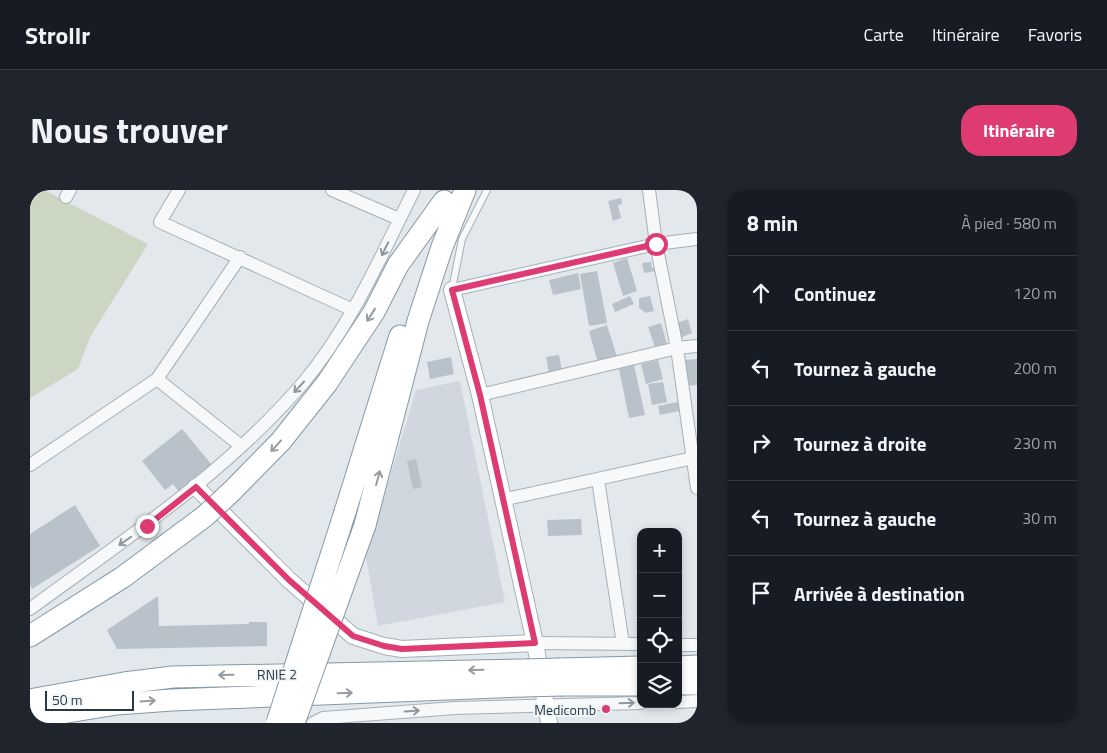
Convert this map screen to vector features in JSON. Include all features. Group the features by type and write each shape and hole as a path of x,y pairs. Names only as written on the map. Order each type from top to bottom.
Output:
{"highway":[{"path":"30,636 130,572 205,516 280,441 326,383 374,312 398,265 455,193"},
{"path":"277,723 345,512 455,193"},
{"path":"294,723 366,525 418,322 442,247 455,193"},
{"path":"682,667 697,666"},
{"name":"RNIE 2","path":"30,700 106,686 172,677 524,678 561,677 637,668"},
{"name":"RNIE 2","path":"561,677 637,685"},
{"name":"RNIE 2","path":"30,718 117,704 524,678"},
{"path":"682,684 697,684"},
{"path":"58,723 117,704"}],"street":[{"path":"179,190 160,222 353,310"},
{"path":"332,190 400,220"},
{"path":"30,610 147,526 196,487 241,446 303,383 332,344 353,310 371,278 414,190"},
{"path":"649,190 656,244 695,458 697,488"},
{"path":"548,723 547,706 535,643 480,395 452,290 656,244 697,239"},
{"path":"30,465 157,379 240,257"},
{"path":"480,395 676,348 697,346"},
{"path":"157,379 241,446"},
{"path":"502,500 695,458"},
{"path":"598,480 623,644"},
{"path":"196,487 289,580 353,636 384,646 402,649 535,643 637,644"},
{"path":"682,645 697,645"},
{"path":"682,702 697,701"},
{"path":"313,723 323,718 360,714 455,708 637,703"}],"lane":[{"path":"462,239 487,190"},
{"path":"452,290 458,270 462,239 455,193"}],"shaded area":[{"path":"460,381 505,602 378,626 366,557 416,390"}],"green space":[{"path":"30,190 44,190 148,244 90,337 78,369 30,398"}],"building":[{"path":"621,198 622,204 618,205 621,218 613,221 608,201"},
{"path":"627,258 637,291 623,296 613,263"},
{"path":"651,262 652,268 655,268 656,271 644,273 642,263"},
{"path":"597,271 607,323 589,326 580,274"},
{"path":"578,273 581,289 553,295 549,280"},
{"path":"630,296 634,304 615,312 612,304"},
{"path":"650,296 654,311 646,313 639,308 639,298"},
{"path":"688,319 692,333 682,337 677,323"},
{"path":"661,323 667,344 655,347 648,327"},
{"path":"607,325 617,357 598,363 589,331"},
{"path":"559,355 562,371 549,373 546,357"},
{"path":"451,357 454,374 430,379 427,362"},
{"path":"697,359 697,385 686,386 684,360"},
{"path":"658,360 663,379 646,384 641,364"},
{"path":"634,365 645,415 629,418 619,369"},
{"path":"663,382 667,402 652,405 648,384"},
{"path":"682,401 684,410 660,415 658,406"},
{"path":"182,429 212,465 179,492 173,484 165,490 142,461"},
{"path":"416,459 422,487 413,489 407,461"},
{"path":"75,505 100,546 32,589 30,585 30,534"},
{"path":"581,519 582,535 548,536 547,520"},
{"path":"158,596 159,626 267,622 267,646 117,649 107,630"}],"place":[{"name":"Medicomb","path":"606,709"}],"route":[{"path":"147,526 196,487 289,580 353,636 367,642 402,649 535,643 480,395 452,290 656,244"}]}
